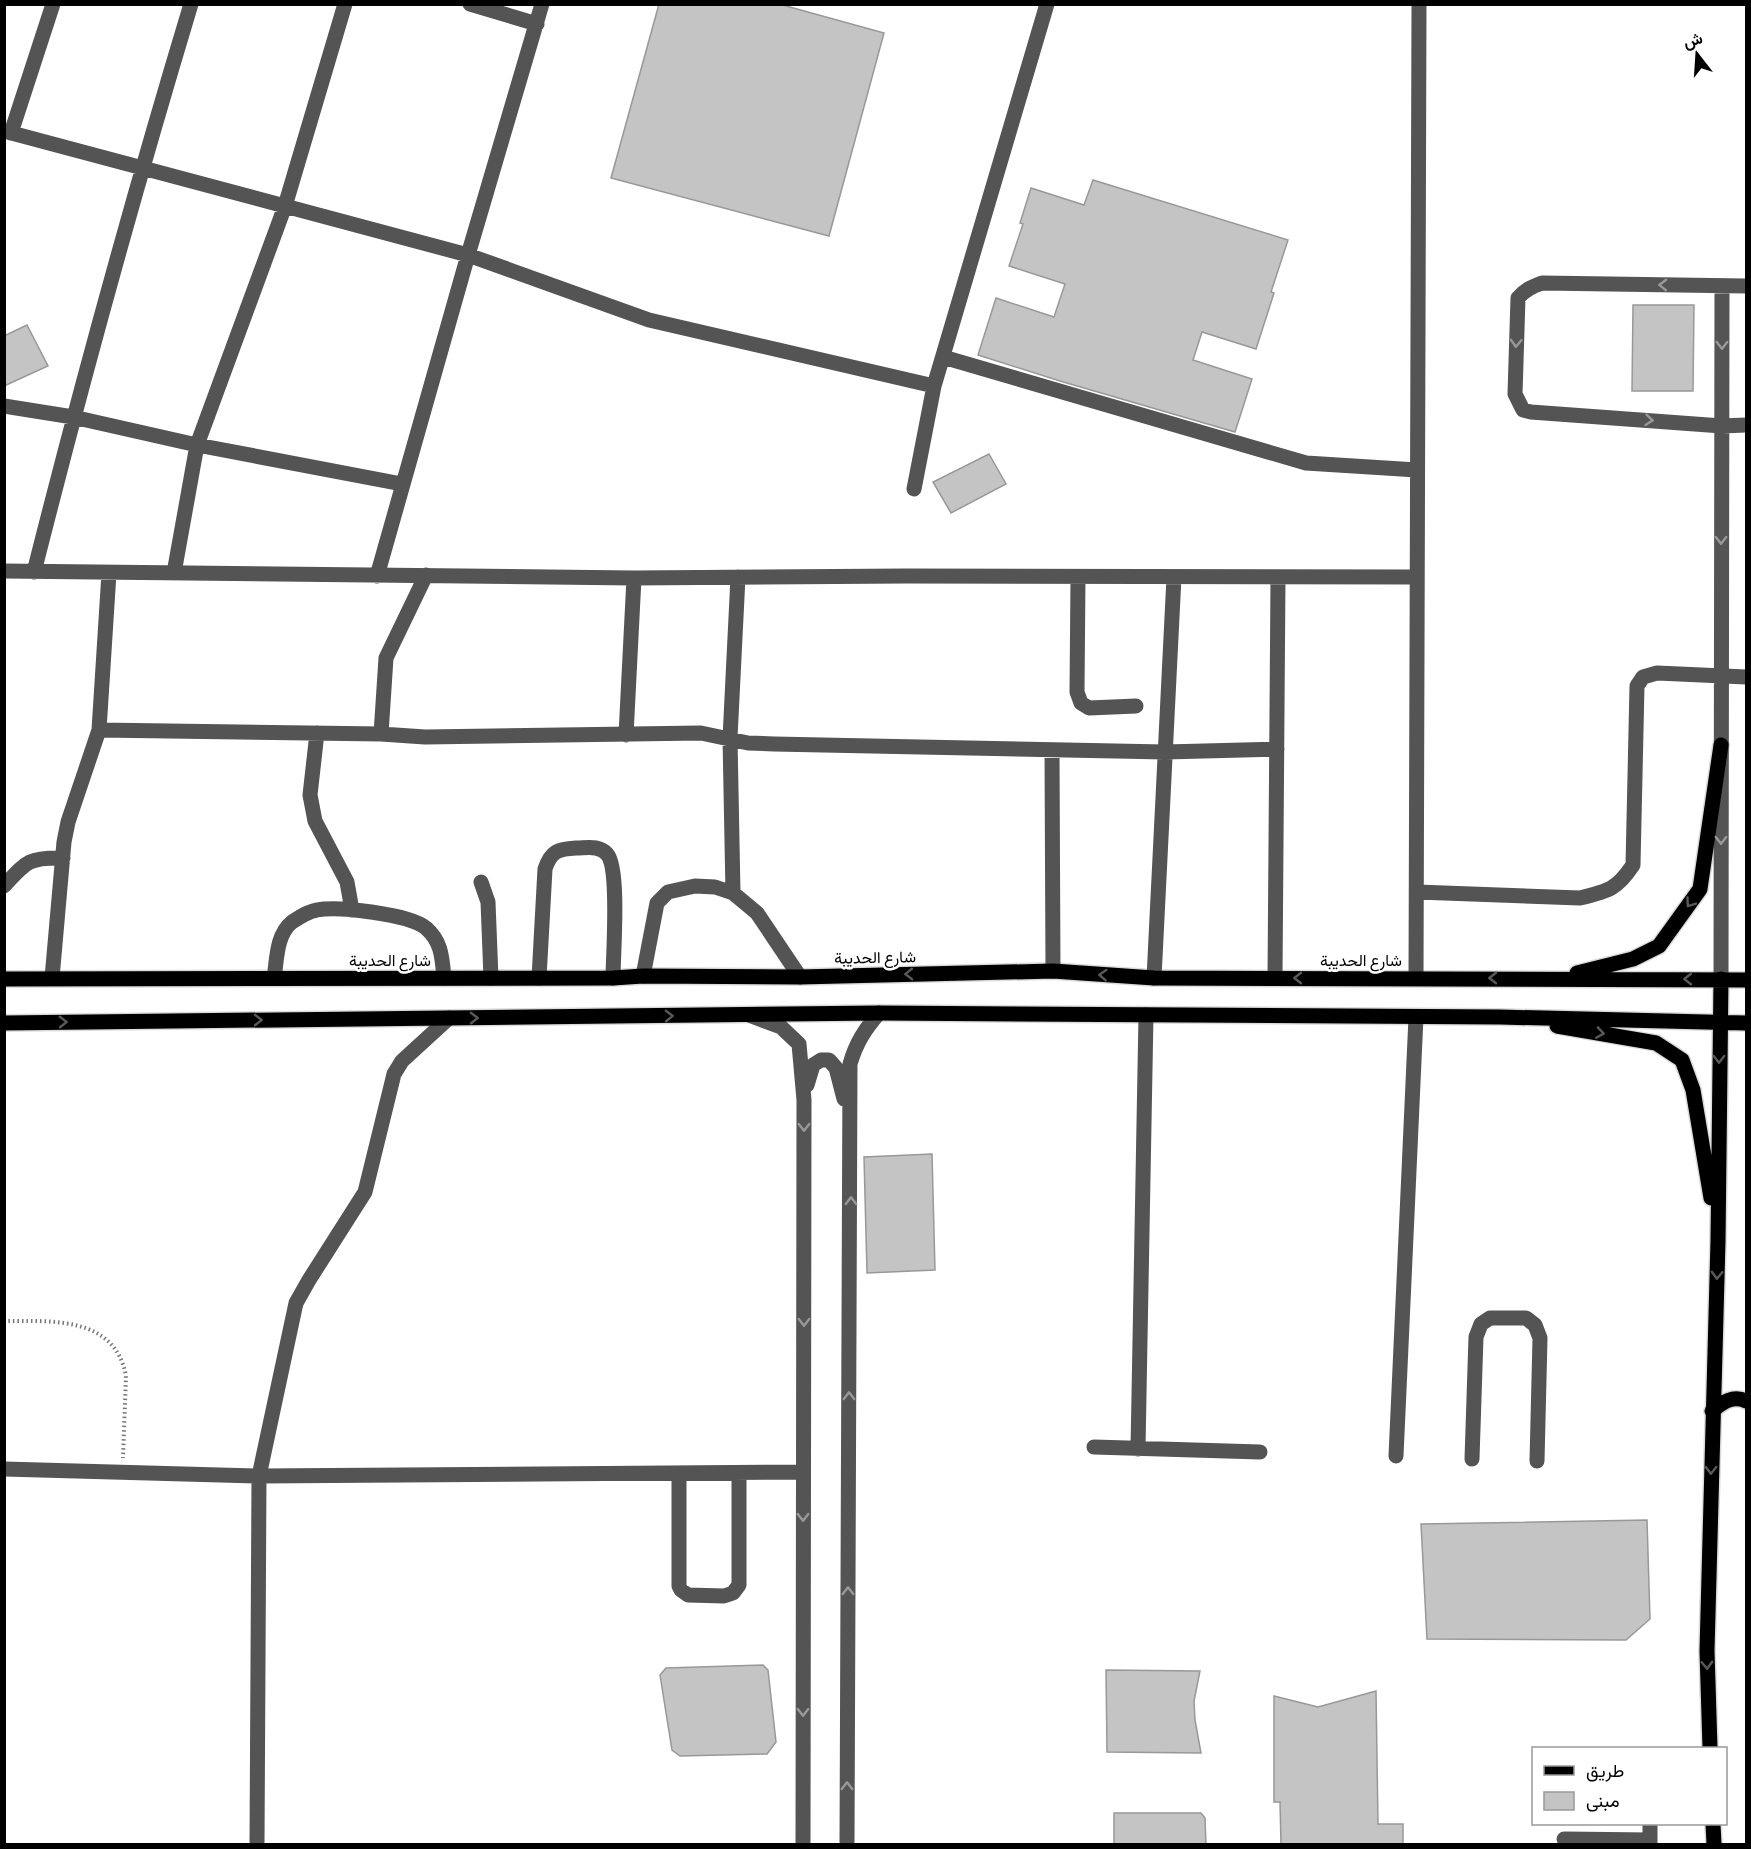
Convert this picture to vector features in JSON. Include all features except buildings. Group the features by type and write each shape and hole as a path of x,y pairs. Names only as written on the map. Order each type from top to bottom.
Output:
{"main road":[{"path":"1552,979 1633,960 1659,946 1700,889 1721,745"},
{"name":"شارع الحديبة","path":"4,979 800,977 1053,971 1154,978 1746,980"},
{"path":"1710,1747 1707,1650 1718,1241 1721,979"},
{"path":"4,1023 879,1013 1500,1017 1746,1023"},
{"path":"1500,1017 1656,1043 1682,1060 1693,1090 1718,1241"},
{"path":"1712,1411 1724,1401 1741,1398 1746,1401"},
{"path":"1713,1825 1714,1845"}],"street":[{"path":"53,4 8,132 468,255 649,320 934,386"},
{"path":"34,572 73,417 142,167 191,4"},
{"path":"174,573 197,445 285,206 345,4"},
{"path":"470,4 537,24"},
{"path":"377,576 542,4"},
{"path":"914,489 934,386 1047,4"},
{"path":"1416,978 1419,4"},
{"path":"1746,286 1542,283 1532,286 1524,290 1518,298 1515,394 1523,410 1531,412 1722,426 1746,425"},
{"path":"1721,979 1722,286"},
{"path":"943,357 1306,463 1418,470"},
{"path":"4,406 73,417 197,445 402,484"},
{"path":"4,571 634,578 1417,577"},
{"path":"52,978 63,858 69,822 99,730 109,573"},
{"path":"381,734 386,658 426,575"},
{"path":"733,893 730,738 738,577"},
{"path":"1078,577 1077,693 1081,703 1089,708 1136,706"},
{"path":"1154,978 1174,577"},
{"path":"1275,978 1278,577"},
{"path":"626,735 634,578"},
{"path":"1417,891 1580,898 1603,893 1622,882 1633,865 1636,686 1643,677 1657,673 1720,677 1746,676"},
{"path":"99,730 381,734 425,737 701,733 748,743 774,744 1165,752 1277,749"},
{"path":"317,733 310,795 315,820 347,882 352,910"},
{"path":"1052,750 1053,971"},
{"path":"539,978 546,869 549,857 561,849 597,848 608,854 614,872 613,978"},
{"path":"4,886 24,864 41,857 63,858"},
{"path":"481,882 488,902 491,978"},
{"path":"644,976 657,903 668,892 695,886 715,887 733,893 757,913 800,977"},
{"path":"274,978 280,938 291,923 316,910 352,910 408,918 425,927 440,945 444,978"},
{"path":"847,1845 850,1064 855,1046 864,1030 879,1013"},
{"path":"749,1015 781,1027 799,1044 804,1100 803,1845"},
{"path":"1138,1449 1146,1015"},
{"path":"1396,1456 1416,1017"},
{"path":"257,1845 259,1476 296,1304 365,1192 394,1074 402,1061 450,1018"},
{"path":"804,1100 813,1065 821,1060 829,1060 836,1068 851,1125"},
{"path":"1472,1458 1476,1337 1481,1324 1490,1318 1526,1318 1535,1325 1540,1338 1537,1461"},
{"path":"1094,1447 1260,1452"},
{"path":"4,1469 259,1476 803,1472"},
{"path":"679,1473 679,1586 688,1595 724,1596 734,1593 739,1585 739,1473"},
{"path":"1564,1836 1650,1842 1650,1825"}],"path":[{"path":"4,1321 47,1321 71,1325 89,1329 109,1341 124,1366 126,1376 123,1472"}]}
